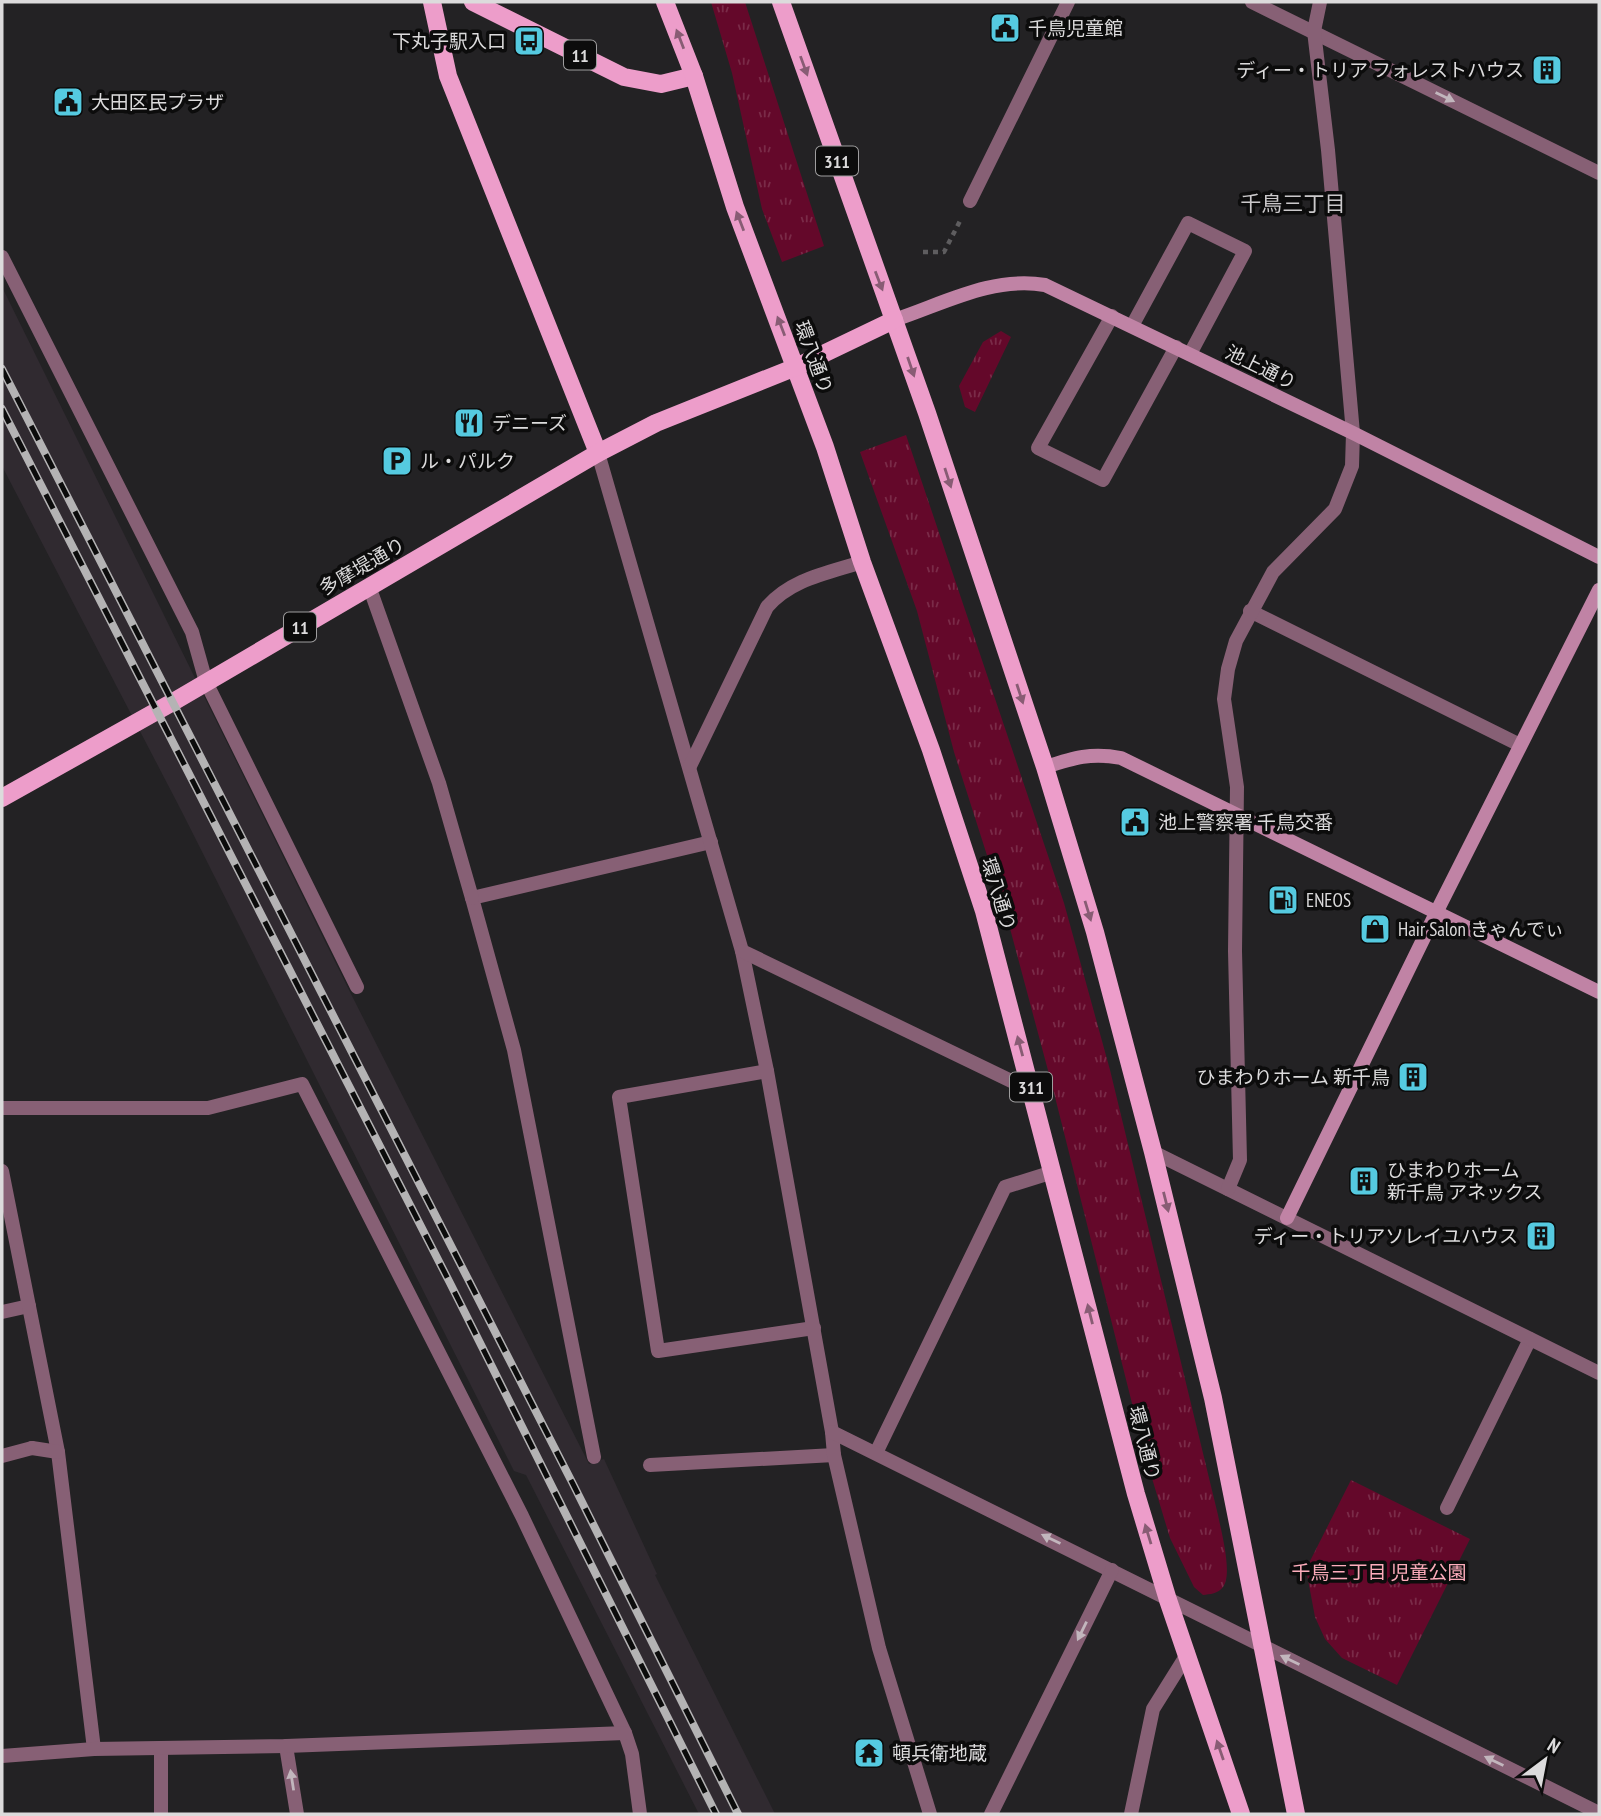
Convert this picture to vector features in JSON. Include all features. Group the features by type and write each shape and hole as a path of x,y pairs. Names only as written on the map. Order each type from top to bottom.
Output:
{"main road":[{"path":"432,2 448,76 598,453"},
{"name":"11","path":"473,2 624,77 660,84 694,76"},
{"name":"環八通り","path":"665,2 694,76 735,206 825,447 862,562 931,750 984,911 1136,1494 1168,1600 1241,1814"},
{"name":"311","path":"780,2 894,320 1045,767 1095,932 1153,1152 1213,1398 1296,1814"},
{"name":"多摩堤通り","path":"2,798 598,453 656,423 796,367 894,320"}],"street":[{"path":"970,201 1068,2"},
{"path":"1252,2 1599,173"},
{"path":"1228,1189 1240,1160 1235,951 1237,787 1224,699 1234,650 1250,611 1273,572 1335,509 1352,466 1353,433 1328,150 1314,31 1321,2"},
{"path":"1132,326 1188,223 1199,228 1245,251 1190,354"},
{"path":"2,257 192,632 206,682 357,987"},
{"name":"池上通り","path":"894,320 988,287 1026,282 1045,285 1353,433 1599,557"},
{"path":"1112,316 1038,448 1103,480 1176,347"},
{"path":"598,453 742,951 814,1328 834,1455 879,1648 930,1814"},
{"path":"690,766 767,607 780,593 795,584 862,562"},
{"path":"369,586 439,783 514,1050 594,1457"},
{"path":"1287,1218 1437,911 1599,590"},
{"path":"1250,611 1520,745"},
{"path":"1045,767 1085,755 1102,754 1121,758 1599,992"},
{"path":"472,898 711,842"},
{"path":"742,951 1032,1091"},
{"path":"767,1071 619,1097 658,1351 814,1328"},
{"path":"2,1108 208,1108 302,1084 522,1516 625,1733 632,1754 640,1814"},
{"path":"1153,1152 1599,1373"},
{"path":"2,1171 58,1452 94,1749"},
{"path":"876,1453 1005,1187 1053,1172"},
{"path":"2,1312 29,1306"},
{"path":"1447,1508 1530,1339"},
{"path":"832,1432 1599,1813"},
{"path":"2,1456 32,1448 58,1452"},
{"path":"650,1465 834,1455"},
{"path":"991,1814 1112,1570"},
{"path":"1131,1814 1153,1709 1188,1653"},
{"path":"2,1756 94,1749 286,1746 625,1733"},
{"path":"286,1746 297,1814"},
{"path":"161,1748 161,1814"}],"path":[{"path":"923,252 944,252 970,201"}],"shaded area":[{"path":"2,287 350,992 589,1464 604,1459 657,1574 655,1575 775,1814 699,1814 526,1475 514,1471 181,810 2,466"}],"green space":[{"path":"711,2 745,2 824,246 782,262 762,209 732,73"},
{"path":"1001,331 1011,337 975,412 965,407 959,386 983,342"},
{"path":"906,435 1064,903 1110,1070 1224,1541 1226,1581 1221,1589 1214,1593 1203,1595 1194,1587 1170,1538 1145,1455 1008,921 954,752 917,611 860,452"},
{"name":"千鳥三丁目 児童公園","path":"1351,1480 1470,1539 1397,1685 1342,1658 1325,1639 1315,1617 1306,1569"}],"railway":[{"path":"2,369 573,1484 738,1814"},
{"path":"2,409 450,1283 716,1814"}],"place":[{"name":"千鳥児童館","path":"1005,28"},
{"name":"下丸子駅入口","path":"529,41"},
{"name":"ディー・トリア フォレストハウス","path":"1547,70"},
{"name":"大田区民プラザ","path":"68,102"},
{"name":"デニーズ","path":"469,423"},
{"name":"ル・パルク","path":"397,461"},
{"name":"池上警察署 千鳥交番","path":"1135,822"},
{"name":"ENEOS","path":"1283,900"},
{"name":"Hair Salon きゃんでぃ","path":"1375,929"},
{"name":"ひまわりホーム 新千鳥","path":"1413,1077"},
{"name":"ひまわりホーム 新千鳥 アネックス","path":"1364,1181"},
{"name":"ディー・トリアソレイユハウス","path":"1541,1236"},
{"name":"頓兵衛地蔵","path":"869,1753"}],"district":[{"name":"千鳥三丁目","path":"1293,203"}]}
